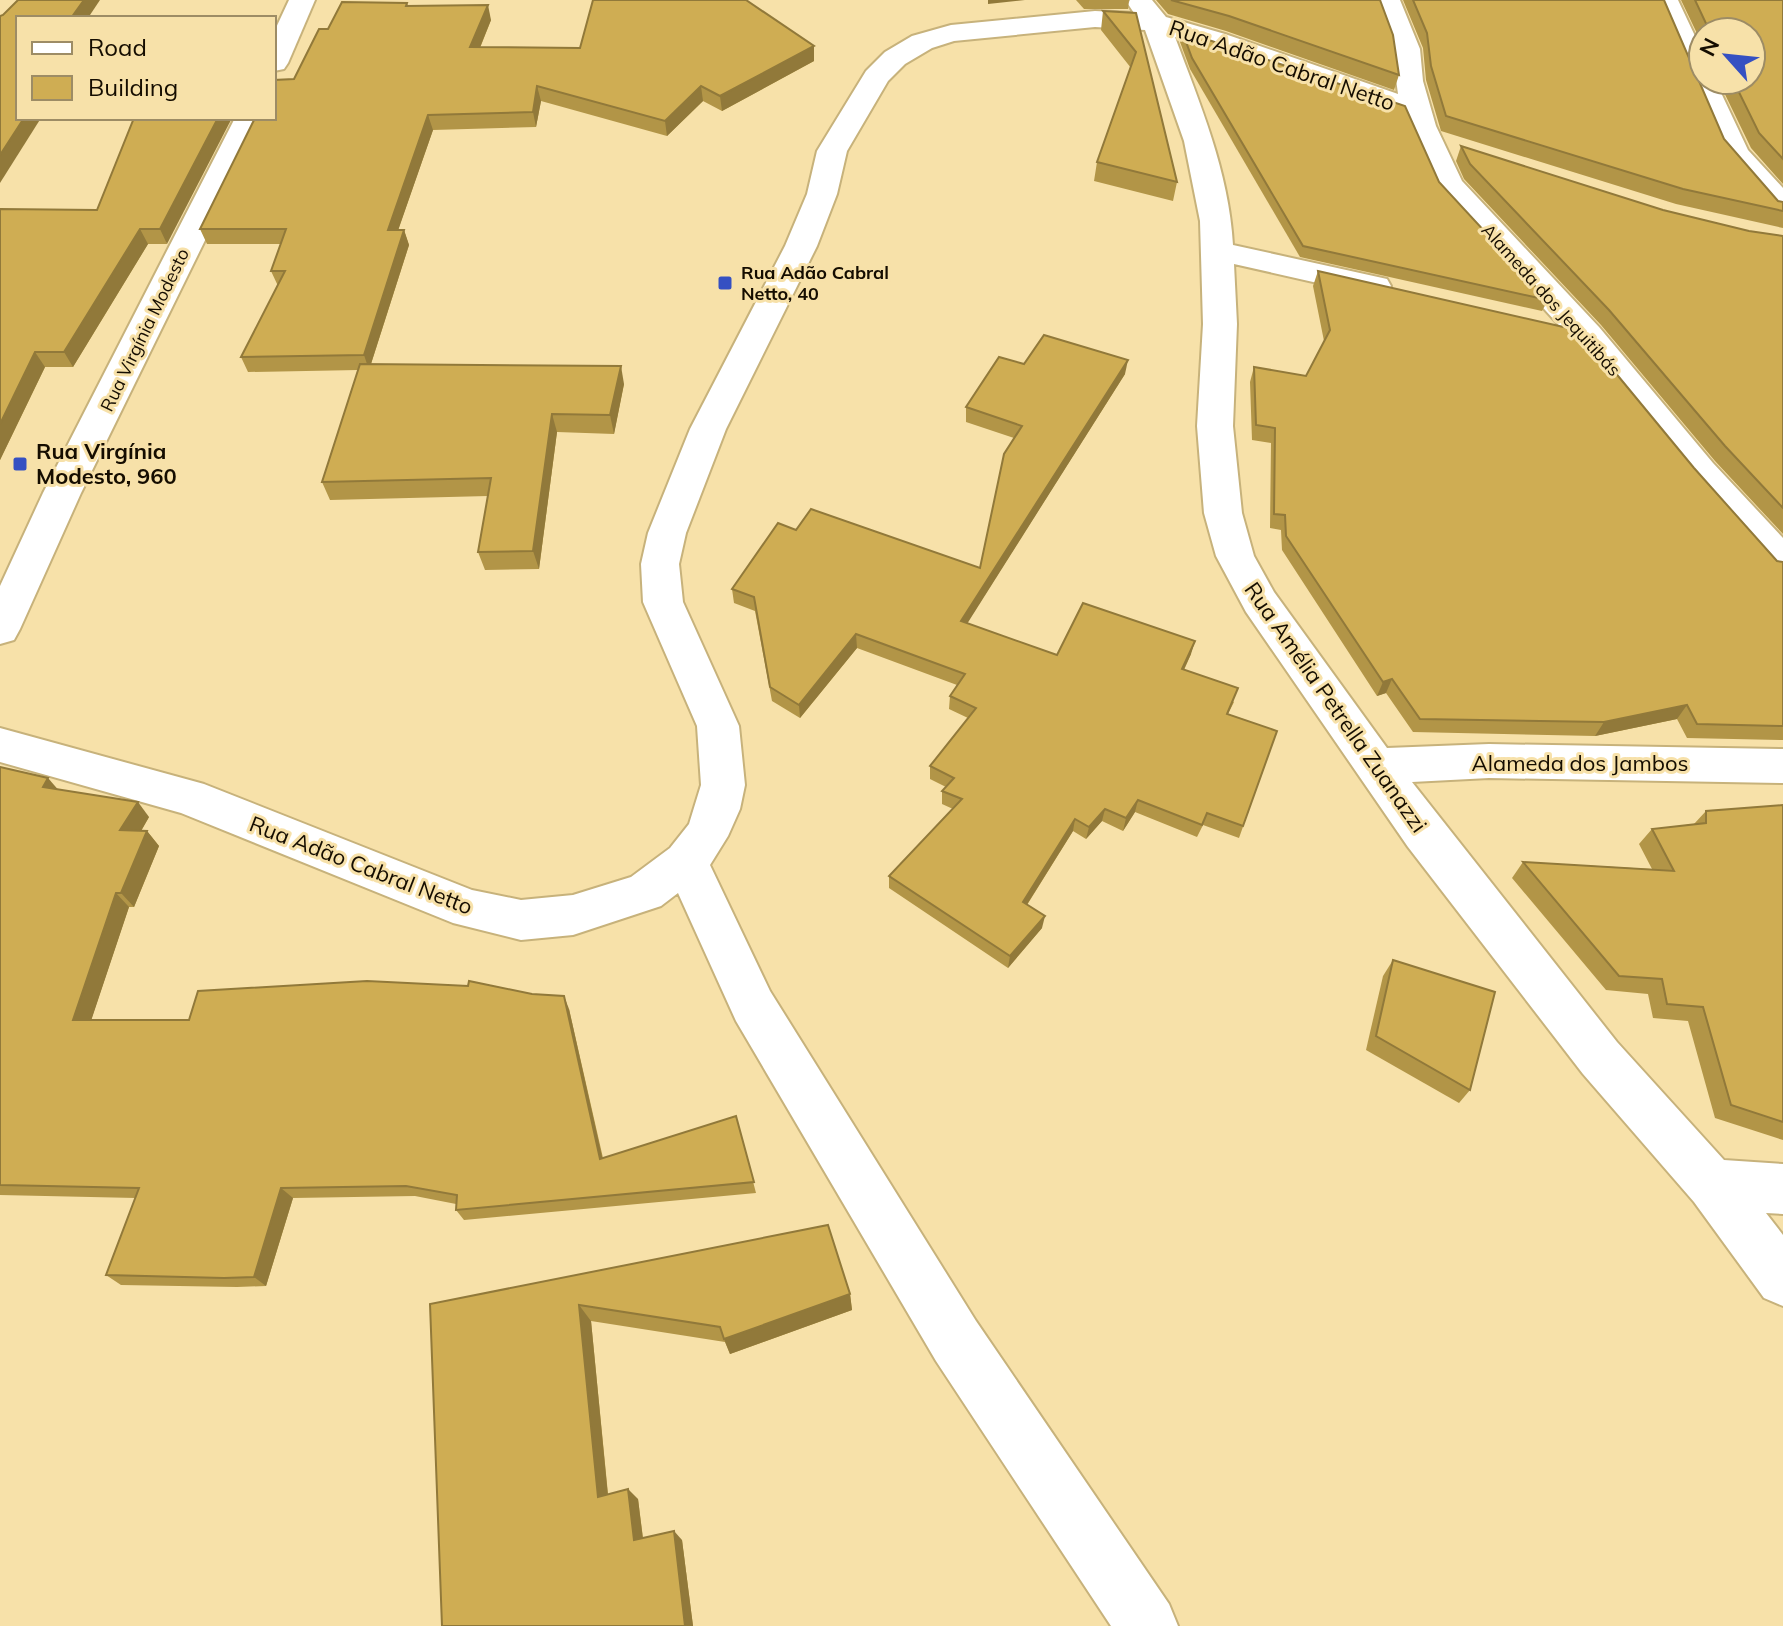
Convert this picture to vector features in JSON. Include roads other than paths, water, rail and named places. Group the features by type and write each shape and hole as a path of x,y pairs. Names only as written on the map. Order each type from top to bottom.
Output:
{"street":[{"path":"276,58 302,0"},
{"name":"Alameda dos Jequitibás","path":"1387,0 1406,49 1421,124 1448,184 1587,335 1700,472 1783,563"},
{"path":"1665,0 1734,153 1783,207"},
{"name":"Rua Adão Cabral Netto","path":"0,745 189,797 469,909 521,920 573,915 645,892 686,862 706,836 718,809 723,785 718,726 663,602 660,564 667,533 708,429 801,246 822,194 832,151 876,77 895,58 922,42 951,33 1147,11 1421,124 1465,151"},
{"name":"Rua Amélia Petrella Zuanazzi","path":"1147,11 1199,141 1216,221 1220,324 1215,426 1223,513 1235,556 1260,602 1424,834 1600,1058 1712,1184 1783,1279"},
{"name":"Rua Virgínia Modesto","path":"0,629 62,493 249,120"},
{"path":"1217,251 1402,293"},
{"path":"1541,324 1587,335"},
{"name":"Alameda dos Jambos","path":"1377,766 1489,761 1783,766"},
{"path":"686,862 753,1006 956,1341 1147,1626"},
{"path":"1712,1184 1783,1189"}],"place":[{"name":"Rua Adão Cabral Netto, 40","path":"725,283"},
{"name":"Rua Virgínia Modesto, 960","path":"20,464"}]}
